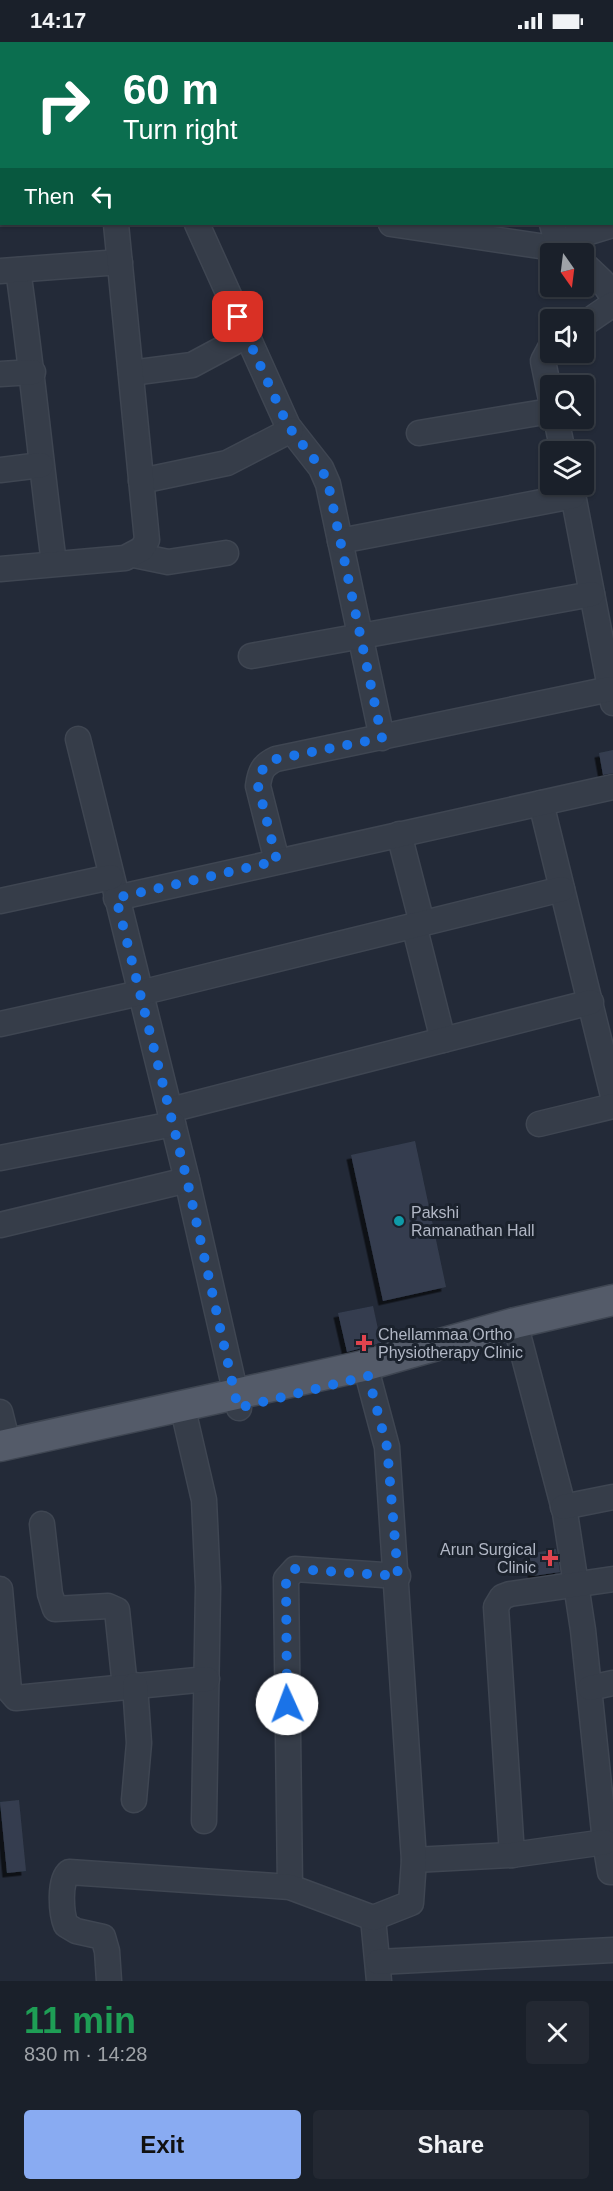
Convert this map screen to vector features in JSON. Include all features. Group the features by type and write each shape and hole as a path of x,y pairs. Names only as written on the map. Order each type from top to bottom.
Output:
{"main road":[{"path":"3,1450 368,1376 613,1300"},
{"path":"3,1450 185,1418 363,1366 517,1330 613,1314"}],"street":[{"path":"116,225 147,540 134,555"},
{"path":"197,225 246,336 291,430 325,476 382,738"},
{"path":"398,225 540,247"},
{"path":"552,225 561,243"},
{"path":"570,243 573,237 613,225"},
{"path":"54,563 41,465 33,372 9,270 120,262"},
{"path":"594,273 613,297"},
{"path":"594,317 613,304"},
{"path":"131,373 192,365 246,336"},
{"path":"0,374 33,372"},
{"path":"419,433 540,413"},
{"path":"141,481 227,463 291,430"},
{"path":"0,470 41,465"},
{"path":"340,541 549,495"},
{"path":"277,861 258,786 260,773 265,764 276,759 382,738 612,696 606,629 592,594 573,495"},
{"path":"0,569 134,555 168,562 226,553"},
{"path":"251,656 592,594"},
{"path":"78,739 187,1180 237,1402"},
{"path":"0,902 114,887 277,861 613,787"},
{"path":"541,802 613,1096"},
{"path":"399,834 443,1040"},
{"path":"0,1024 140,993 562,888"},
{"path":"0,1158 171,1117 443,1040 591,1002"},
{"path":"539,1124 613,1106"},
{"path":"0,1225 187,1180"},
{"path":"517,1330 563,1507 575,1585 602,1686 607,1780 605,1842 610,1872 613,1872"},
{"path":"109,1981 107,1951 103,1937 66,1925 63,1914 64,1878 69,1872 290,1887 373,1918 411,1903 414,1860 398,1576 387,1447 368,1376"},
{"path":"0,1412 3,1450"},
{"path":"185,1418 204,1500 208,1587 204,1821"},
{"path":"563,1507 613,1497"},
{"path":"42,1524 50,1594 55,1609 108,1606 117,1610 140,1743 134,1800"},
{"path":"290,1887 286,1580 295,1569 398,1576"},
{"path":"512,1855 496,1606 502,1597 510,1594 613,1579"},
{"path":"0,1589 9,1690 16,1698 207,1679"},
{"path":"414,1860 512,1855 605,1842"},
{"path":"373,1918 379,1971 613,1950"}],"building":[{"path":"613,750 613,773 603,775 599,753"},
{"name":"Pakshi Ramanathan Hall","path":"415,1141 446,1287 383,1301 351,1155"},
{"path":"373,1306 381,1343 347,1352 338,1313"},
{"path":"556,1549 560,1572 533,1576 529,1554"},
{"path":"19,1800 26,1871 7,1873 0,1802"}],"place":[{"name":"Pakshi Ramanathan Hall","path":"399,1221"},
{"name":"Chellammaa Ortho Physiotherapy Clinic","path":"364,1343"},
{"name":"Arun Surgical Clinic","path":"550,1558"}],"route":[{"path":"238,317 288,426 321,468 328,483 382,738 276,759 265,764 260,773 258,786 277,861 116,898 187,1180 238,1408 368,1376 387,1447 398,1576 295,1569 289,1572 286,1580 287,1704"}]}
